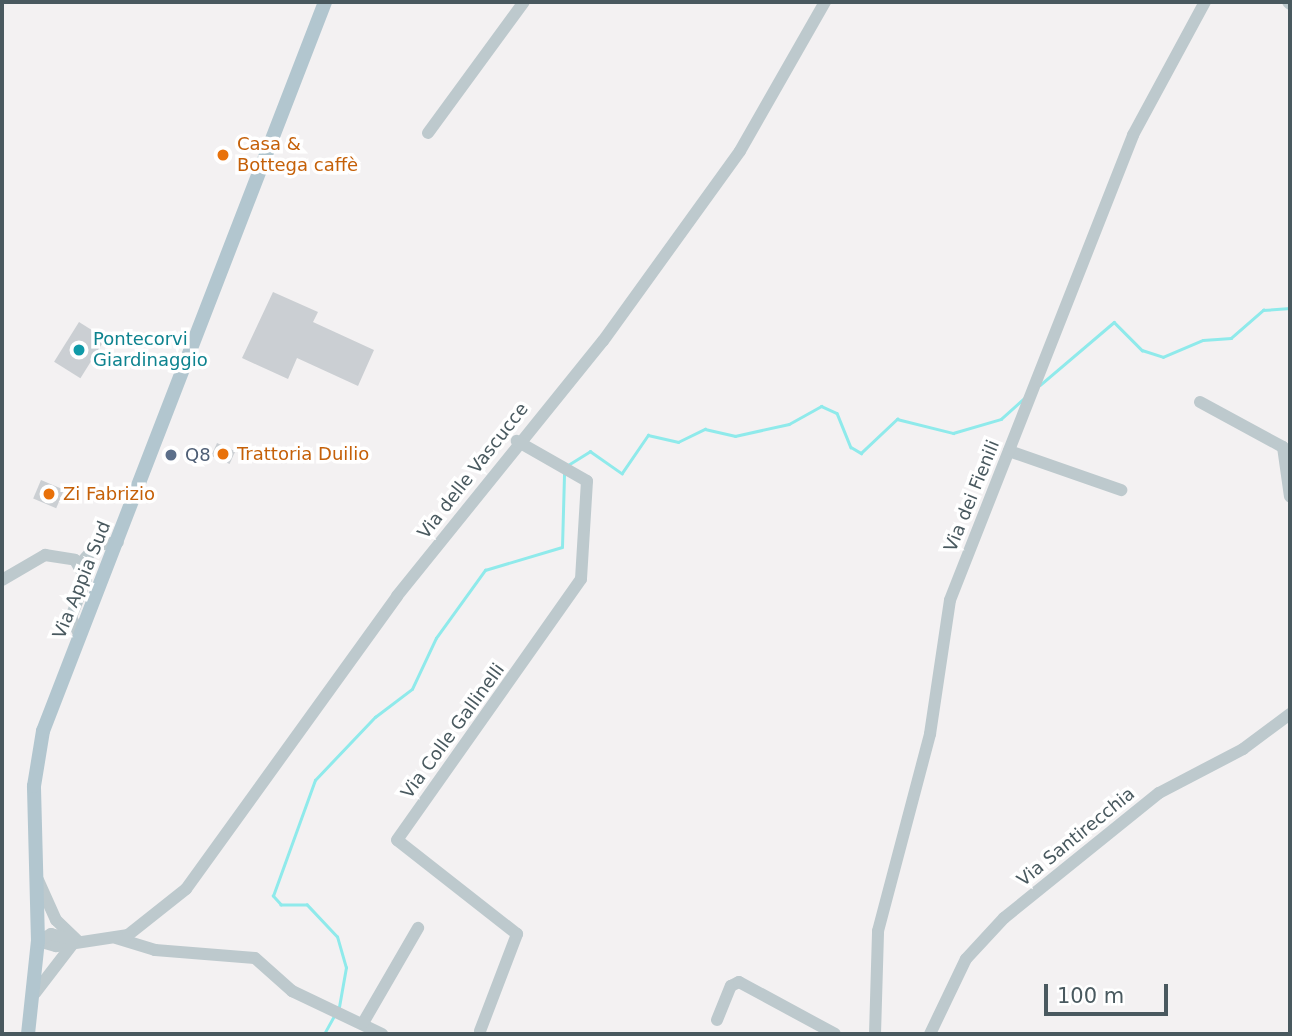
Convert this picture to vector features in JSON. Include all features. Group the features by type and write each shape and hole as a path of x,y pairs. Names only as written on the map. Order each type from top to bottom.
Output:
{"main road":[{"name":"Via Appia Sud","path":"28,1034 35,993 38,941 36,760 80,636 325,2"}],"street":[{"path":"428,132 524,2"},
{"name":"Via delle Vascucce","path":"38,941 53,946 116,938 145,926 189,886 517,441 603,341 740,151 825,2"},
{"name":"Via dei Fienili","path":"875,1034 878,931 930,734 950,600 1133,135 1205,2"},
{"path":"1200,401 1283,447 1290,497"},
{"name":"Via Colle Gallinelli","path":"480,1031 517,934 397,841 578,586 588,486 577,472 517,441"},
{"path":"1009,451 1121,490"},
{"path":"80,564 100,543 118,542"},
{"path":"2,580 48,554 80,564"},
{"path":"80,564 86,584 71,620 80,636"},
{"name":"Via Santirecchia","path":"930,1034 966,959 1004,918 1163,790 1243,749 1290,714"},
{"path":"35,993 58,957 78,941 56,920 38,880"},
{"path":"363,1023 418,928"},
{"path":"116,938 155,950 250,956 288,989 382,1034"},
{"path":"717,1020 739,982 835,1034"}],"building":[{"path":"273,292 318,312 313,322 374,350 358,386 297,358 288,379 242,358"},
{"name":"Pontecorvi Giardinaggio","path":"79,322 105,338 80,378 54,362"},
{"name":"Trattoria Duilio","path":"217,443 235,451 230,464 211,456"},
{"name":"Zi Fabrizio","path":"41,480 64,490 56,508 33,498"}],"waterway":[{"path":"1040,385 1114,322 1142,350 1163,357 1203,340 1231,338 1263,310 1290,308"},
{"path":"568,465 590,451 622,473 648,435 678,442 705,429 735,436 789,424 821,406 837,413 851,447 861,453 897,419 953,433 1001,419 1024,398"},
{"path":"339,1007 346,968 337,937 307,905 281,905 273,896 315,780 375,717 412,689 436,638 485,570 562,547 564,474"},
{"path":"324,1034 334,1016"}],"place":[{"name":"Casa & Bottega caffè","path":"223,155"},
{"name":"Pontecorvi Giardinaggio","path":"79,350"},
{"name":"Trattoria Duilio","path":"223,454"},
{"name":"Q8","path":"171,455"},
{"name":"Zi Fabrizio","path":"49,494"}]}
